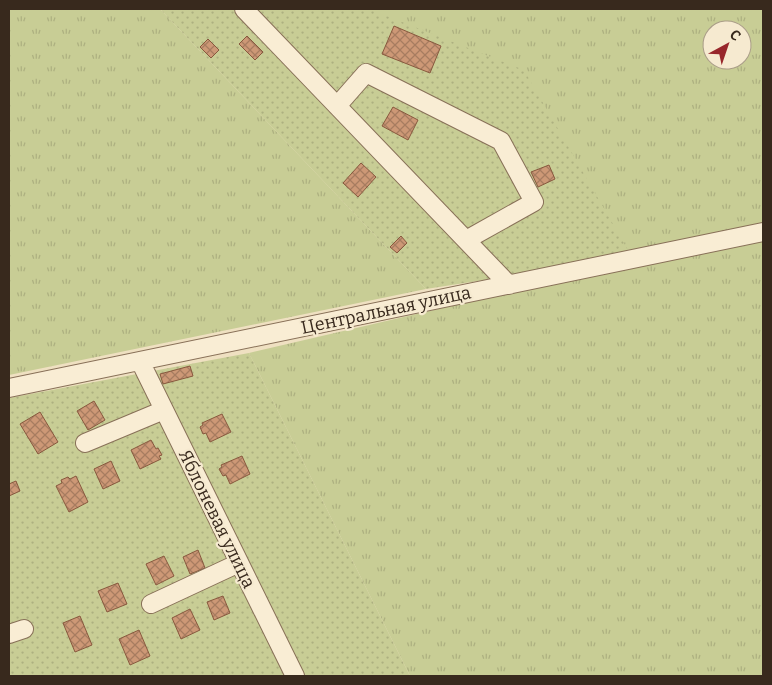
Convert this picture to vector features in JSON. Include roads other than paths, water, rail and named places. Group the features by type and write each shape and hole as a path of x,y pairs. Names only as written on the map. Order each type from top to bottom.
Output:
{"street":[{"path":"244,9 509,285"},
{"path":"337,106 366,73 501,141 534,202 466,240"},
{"name":"Центральная улица","path":"9,388 763,232"},
{"name":"Яблоневая улица","path":"140,361 295,676"},
{"path":"85,443 164,410"},
{"path":"151,604 239,563"}]}
